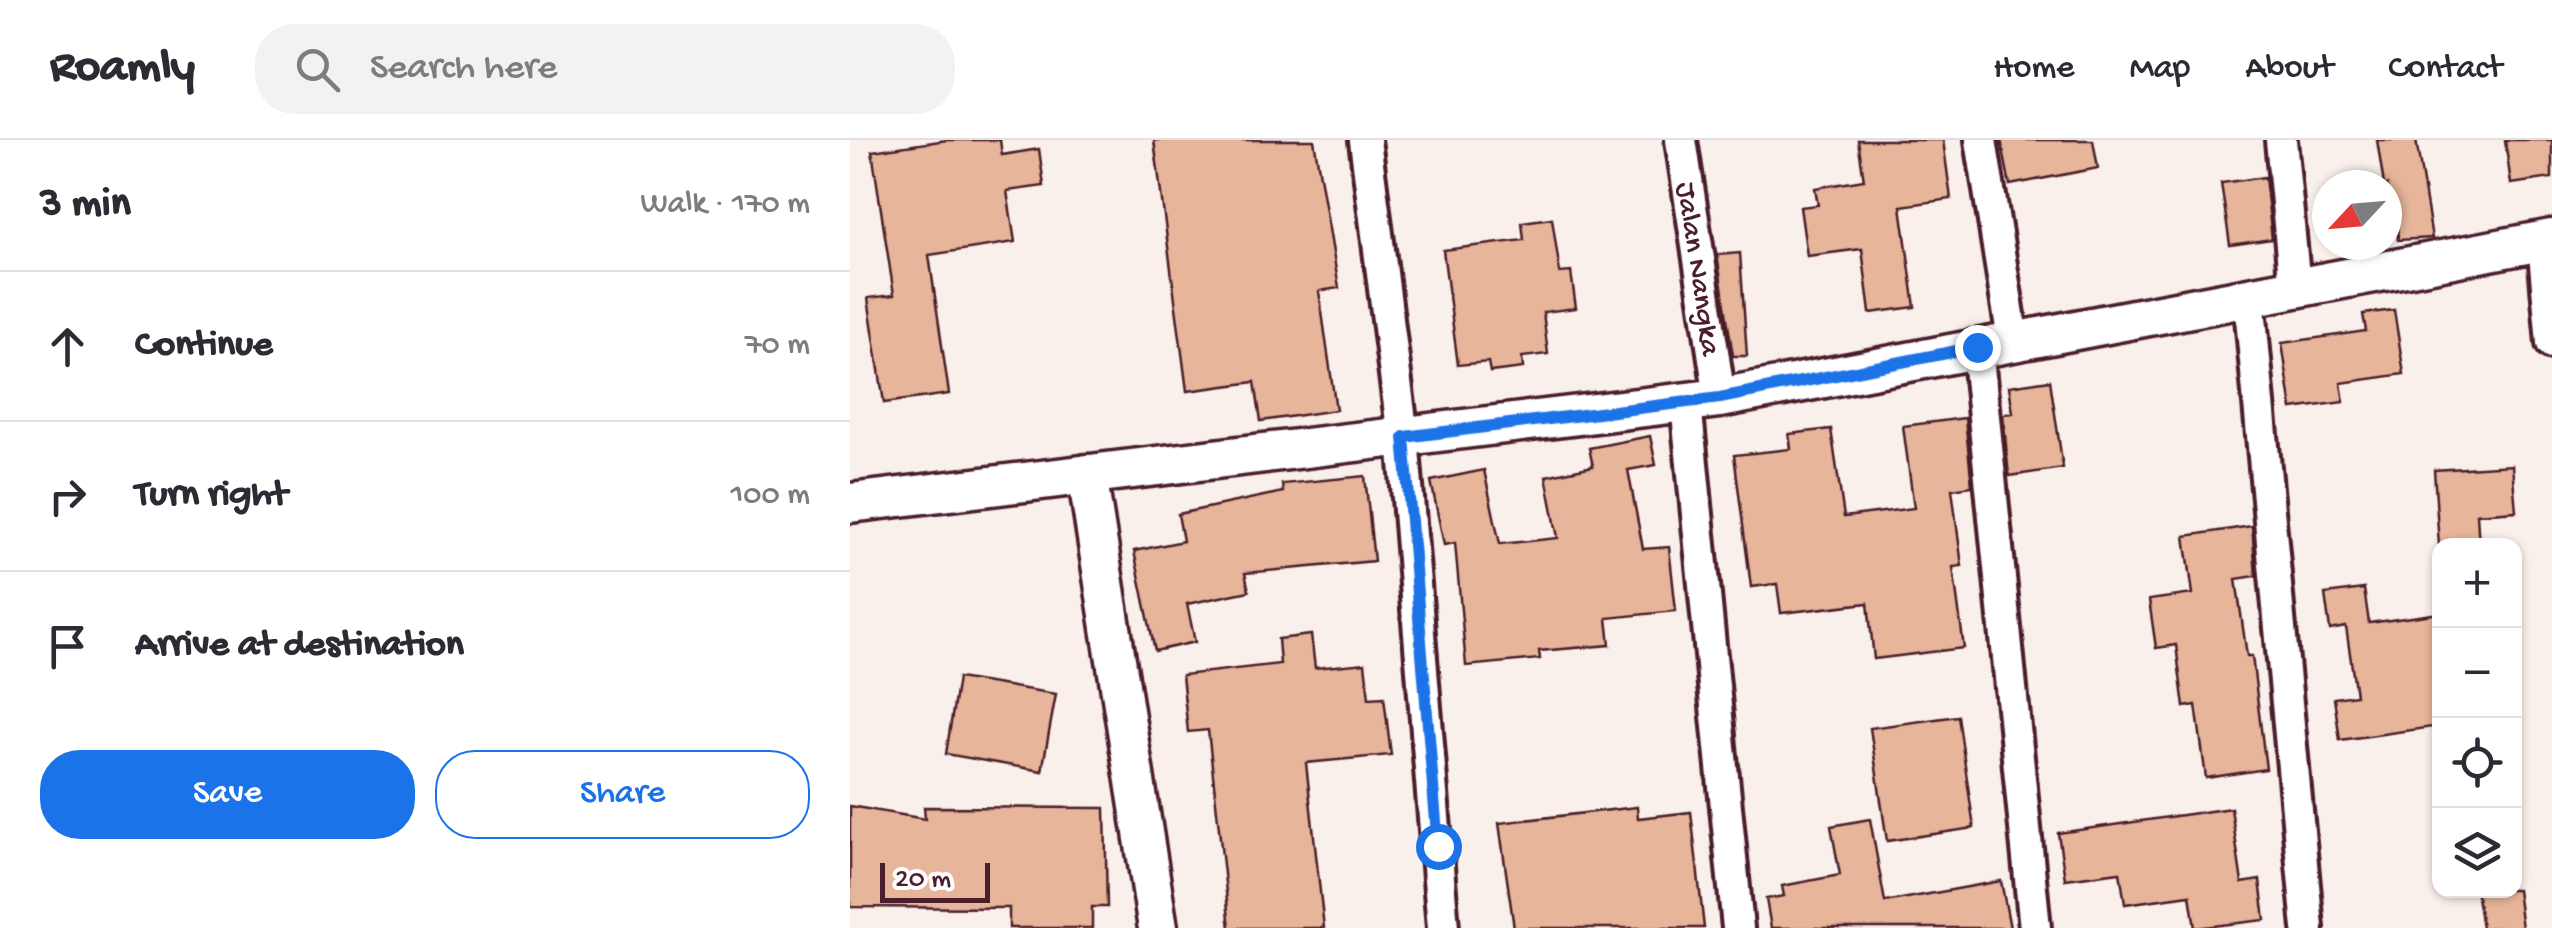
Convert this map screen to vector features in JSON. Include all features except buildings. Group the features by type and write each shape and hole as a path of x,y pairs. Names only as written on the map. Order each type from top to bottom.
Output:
{"street":[{"path":"1365,140 1404,437 1443,928"},
{"name":"Jalan Nangka","path":"1681,140 1703,401 1738,928"},
{"path":"1981,140 2036,928"},
{"path":"2281,140 2295,288"},
{"path":"850,503 1703,401 2548,240 2552,343"},
{"path":"2249,296 2308,928"},
{"path":"1087,474 1158,928"}],"route":[{"path":"1438,846 1404,437 1720,398 1977,347"}]}
